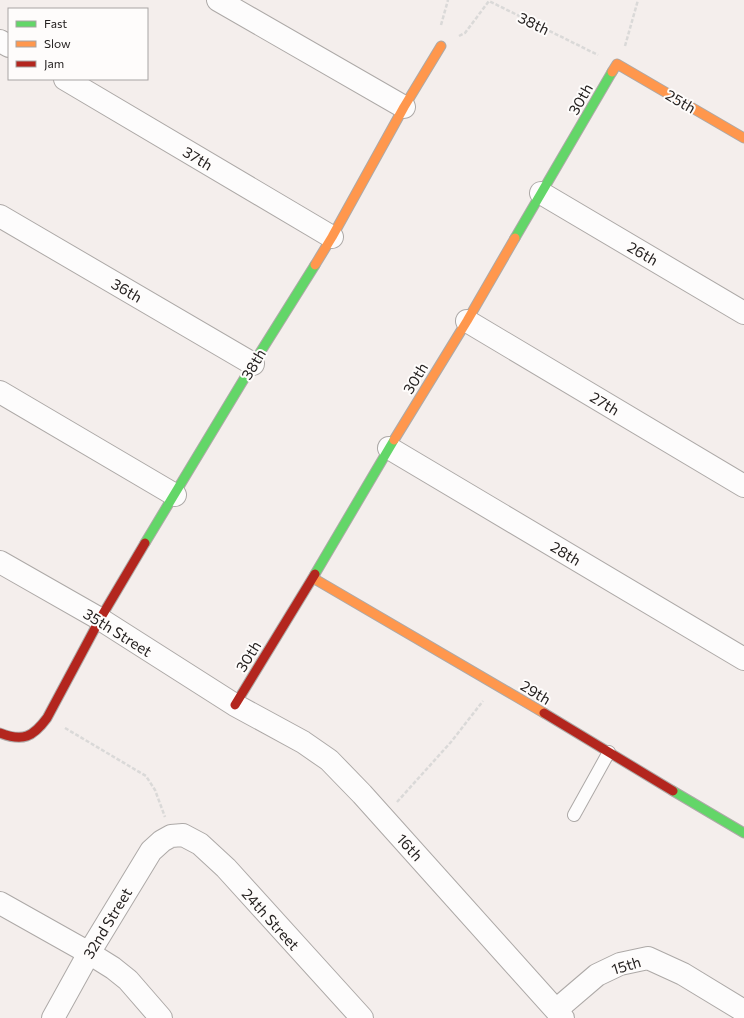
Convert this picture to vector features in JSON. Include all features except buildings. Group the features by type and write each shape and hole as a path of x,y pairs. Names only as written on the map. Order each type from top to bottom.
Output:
{"street":[{"path":"218,0 404,107"},
{"name":"38th","path":"0,733 10,737 19,738 32,734 41,727 47,718 100,619 253,364 332,237 404,107 441,46"},
{"name":"25th","path":"617,64 744,138"},
{"name":"30th","path":"235,705 313,578 617,64"},
{"name":"37th","path":"67,80 332,237"},
{"name":"26th","path":"541,193 744,313"},
{"name":"36th","path":"0,216 253,364"},
{"name":"27th","path":"466,321 744,486"},
{"path":"0,392 175,495"},
{"name":"28th","path":"389,448 744,659"},
{"name":"35th Street","path":"0,562 100,619 235,705"},
{"name":"29th","path":"313,578 496,684 744,833"},
{"name":"16th","path":"235,705 303,742 329,760 383,817 559,1014"},
{"name":"24th Street","path":"172,836 183,835 200,844 226,868 362,1018"},
{"name":"32nd Street","path":"53,1018 89,953 151,851 162,841 172,836"},
{"path":"0,903 113,968 128,980 161,1018"},
{"name":"15th","path":"559,1014 597,975 620,964 648,958 683,974 742,1007"}],"lane":[{"path":"574,815 609,752"}],"path":[{"path":"441,46 441,22 448,0"},
{"path":"617,64 624,47 638,0"},
{"name":"38th","path":"441,46 465,33 490,1 617,64"},
{"path":"383,817 451,742 496,684"},
{"path":"47,718 146,776 155,790 172,836"}],"traffic: fast":[{"path":"515,238 612,72"},
{"path":"145,543 253,364 315,265"},
{"path":"315,574 394,440"},
{"path":"673,791 744,833"}],"traffic: slow":[{"path":"315,265 404,107 441,46"},
{"path":"612,72 617,64 744,138"},
{"path":"394,440 467,321 515,238"},
{"path":"313,578 544,713"}],"traffic: jam":[{"path":"0,733 15,737 27,736 37,730 47,718 100,619 145,543"},
{"path":"235,705 315,574"},
{"path":"544,713 673,791"}]}
